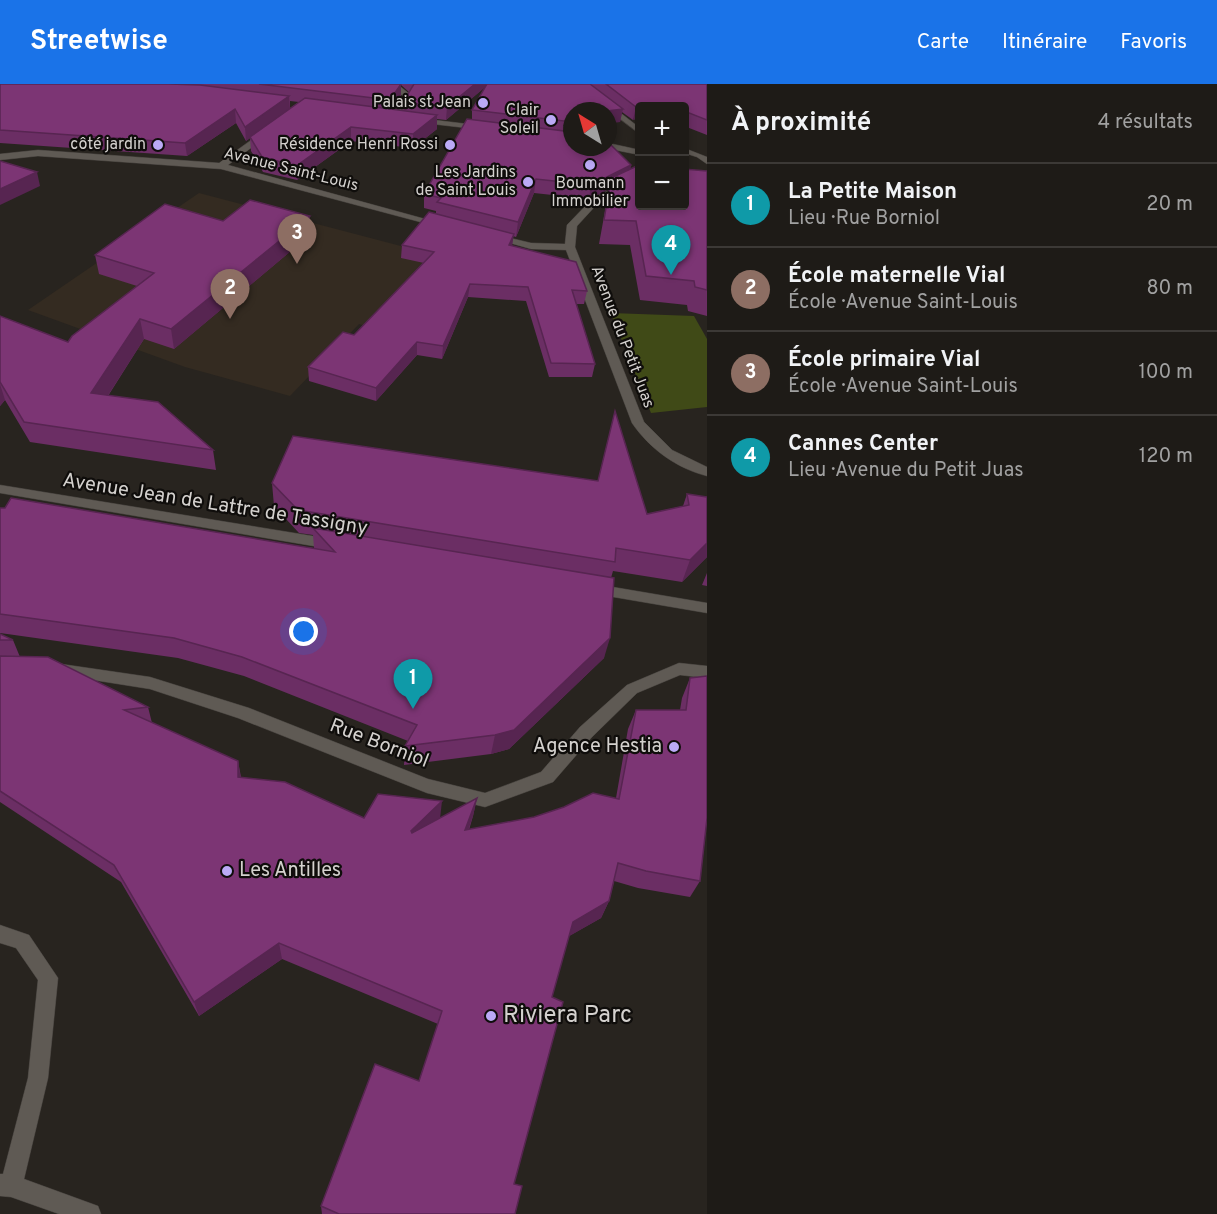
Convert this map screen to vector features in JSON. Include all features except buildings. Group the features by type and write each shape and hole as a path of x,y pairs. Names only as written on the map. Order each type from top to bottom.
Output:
{"street":[{"path":"392,84 408,96 395,116"},
{"path":"578,84 635,129"},
{"path":"383,115 498,130"},
{"path":"221,166 278,125"},
{"path":"617,148 635,152"},
{"path":"689,152 704,156"},
{"name":"Avenue Saint-Louis","path":"0,157 38,153 221,166 447,226"},
{"name":"Avenue du Petit Juas","path":"635,181 596,200 572,225 570,247 638,423 653,443 679,461 707,472"},
{"path":"479,234 531,246 570,247"},
{"name":"Avenue Jean de Lattre de Tassigny","path":"0,489 342,546"},
{"path":"577,586 707,608"},
{"name":"Rue Borniol","path":"43,669 65,669 150,682 243,713 427,786 485,800 547,777 586,732 632,689 679,669 707,672"},
{"path":"0,934 22,941 48,978 38,1078 5,1185 90,1214"}],"shaded area":[{"path":"199,193 439,256 369,327 359,324 290,396 185,367 28,310"}],"green space":[{"path":"611,313 694,316 707,339 707,407 651,413"}],"place":[{"name":"Palais st Jean","path":"483,103"},
{"name":"Clair Soleil","path":"551,120"},
{"name":"côté jardin","path":"158,145"},
{"name":"Résidence Henri Rossi","path":"450,145"},
{"name":"Boumann Immobilier","path":"590,165"},
{"name":"Les Jardins de Saint Louis","path":"528,182"},
{"name":"École primaire Vial","path":"297,264"},
{"name":"Cannes Center","path":"671,275"},
{"name":"École maternelle Vial","path":"230,319"},
{"name":"La Petite Maison","path":"413,709"},
{"name":"Agence Hestia","path":"674,747"},
{"name":"Les Antilles","path":"227,871"},
{"name":"Riviera Parc","path":"491,1016"}]}
